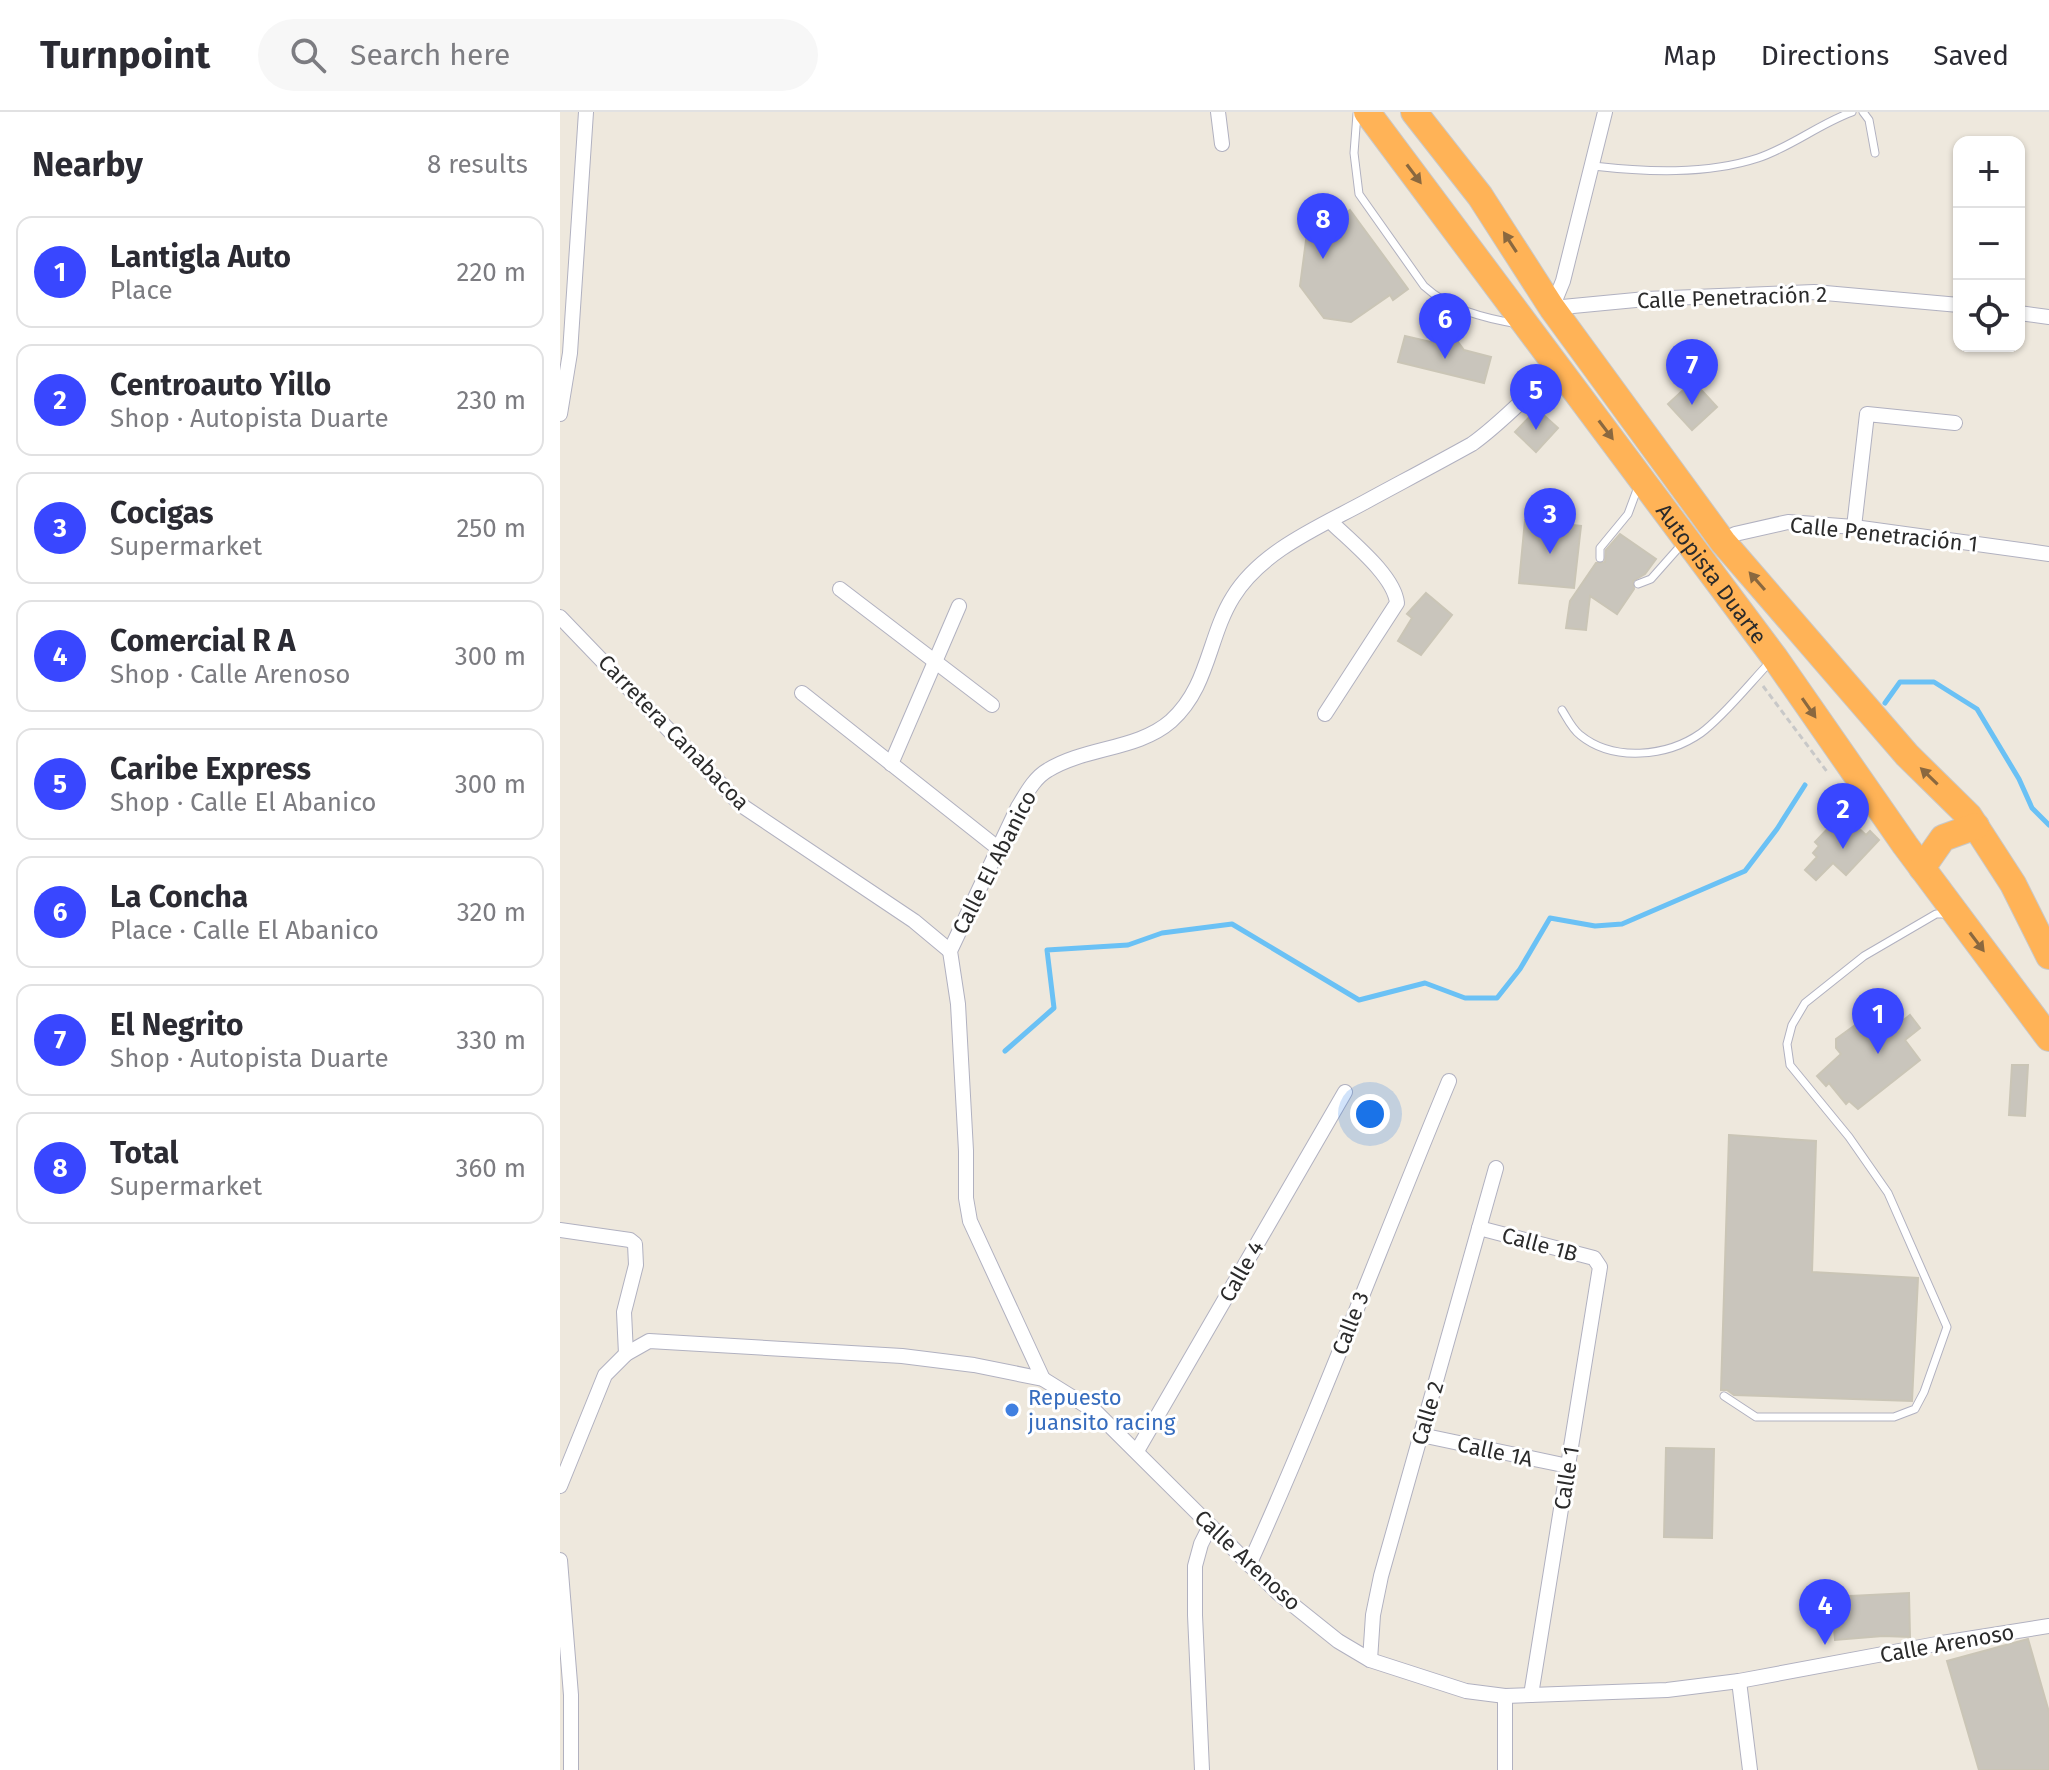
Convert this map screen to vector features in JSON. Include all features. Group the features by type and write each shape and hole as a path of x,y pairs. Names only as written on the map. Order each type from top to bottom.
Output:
{"highway":[{"name":"Autopista Duarte","path":"1367,112 1775,658 1905,845 2049,1038"},
{"name":"Autopista Duarte","path":"1414,113 1480,196 1552,308 1723,542 1907,755 1968,817 2013,884 2049,956"},
{"path":"1905,845 1968,817"},
{"path":"1922,868 1943,838 1968,817"}],"street":[{"path":"560,414 570,353 586,112"},
{"path":"1218,112 1222,144"},
{"path":"1552,308 1563,281 1605,112"},
{"name":"Calle Penetración 2","path":"1552,308 1646,299 1814,292 1953,304"},
{"path":"2025,314 2049,317"},
{"name":"Calle El Abanico","path":"1043,1379 970,1221 966,1198 958,1004 950,951 1018,807 1046,770 1148,736 1185,708 1201,682 1232,598 1254,570 1330,521 1472,444 1559,368"},
{"path":"1854,527 1867,414 1955,423"},
{"path":"1325,714 1397,603 1396,592 1388,580 1330,521"},
{"name":"Calle Penetración 1","path":"1723,542 1735,534 1788,522 1854,527 2049,554"},
{"path":"840,589 992,705"},
{"path":"891,764 959,606"},
{"name":"Carretera Canabacoa","path":"560,617 741,805 914,921 950,951"},
{"path":"802,693 999,849"},
{"name":"Calle 3","path":"1249,1565 1294,1465 1449,1081"},
{"name":"Calle 4","path":"1137,1451 1345,1092"},
{"name":"Calle 2","path":"1370,1660 1378,1589 1496,1168"},
{"name":"Calle 1B","path":"1479,1228 1594,1258 1599,1262"},
{"path":"560,1230 630,1240 635,1244 636,1265 624,1312 626,1354 605,1375 560,1486"},
{"name":"Calle 1","path":"1531,1695 1599,1262"},
{"name":"Calle Arenoso","path":"626,1354 649,1341 902,1356 974,1365 1043,1379 1096,1412 1278,1593 1338,1641 1370,1660 1466,1691 1505,1696 1667,1690 1739,1681 2049,1626"},
{"name":"Calle 1A","path":"1421,1435 1568,1466"},
{"path":"1202,1770 1195,1566 1210,1526"},
{"path":"560,1560 571,1695 571,1770"},
{"path":"1739,1681 1750,1770"},
{"path":"1505,1696 1505,1770"}],"lane":[{"path":"1357,112 1354,153 1359,194 1424,286 1452,306 1490,319 1526,326"},
{"path":"1593,166 1667,170 1715,168 1759,158 1852,112"},
{"path":"1863,112 1869,120 1875,153"},
{"path":"1600,558 1600,548 1628,514 1641,477"},
{"path":"1638,584 1651,579 1687,539"},
{"path":"1562,710 1576,733 1598,748 1623,753 1654,752 1703,732 1775,658"},
{"path":"1724,1396 1756,1417 1894,1417 1915,1409 1924,1392 1947,1327 1888,1193 1849,1137 1790,1065 1787,1044 1792,1025 1805,1003 1864,956 1936,914 1956,913"}],"building":[{"path":"1350,210 1408,289 1393,300 1390,295 1351,322 1324,318 1300,286 1307,233 1318,226 1321,231"},
{"path":"1405,336 1448,346 1458,342 1464,350 1491,357 1484,383 1398,362"},
{"path":"1693,381 1717,407 1692,430 1668,404"},
{"path":"1537,409 1558,428 1536,452 1515,432"},
{"path":"1525,520 1581,526 1574,588 1519,583"},
{"path":"1620,534 1656,559 1645,574 1633,581 1634,589 1617,614 1590,596 1586,630 1566,628 1570,601 1596,563 1605,562 1606,550"},
{"path":"1426,593 1452,615 1421,655 1398,641 1412,618 1407,614"},
{"path":"1834,822 1846,833 1854,824 1866,835 1870,831 1879,840 1846,875 1833,863 1816,880 1805,870 1817,857 1813,853 1819,846 1815,842"},
{"path":"1910,1015 1920,1028 1905,1040 1920,1060 1858,1109 1849,1101 1846,1104 1829,1083 1826,1086 1817,1076 1841,1054 1836,1048 1836,1039 1865,1018 1873,1029 1880,1024 1887,1033"},
{"path":"2012,1065 2028,1065 2025,1116 2009,1115"},
{"path":"1729,1135 1816,1141 1812,1272 1918,1278 1912,1401 1734,1395 1721,1390"},
{"path":"1666,1448 1714,1449 1712,1538 1664,1537"},
{"path":"1909,1593 1910,1637 1835,1640 1831,1597"},
{"path":"2028,1639 2049,1712 2049,1770 1979,1770 1947,1661"}],"waterway":[{"path":"1885,703 1900,682 1934,682 1977,709 2019,779 2032,808 2049,825"},
{"path":"1005,1051 1054,1008 1047,950 1128,945 1162,933 1232,924 1359,1000 1425,983 1465,998 1497,998 1520,969 1550,918 1595,926 1622,924 1745,871 1805,785"}],"place":[{"name":"Total","path":"1323,259"},
{"name":"La Concha","path":"1445,359"},
{"name":"El Negrito","path":"1692,405"},
{"name":"Caribe Express","path":"1536,430"},
{"name":"Cocigas","path":"1550,554"},
{"name":"Centroauto Yillo","path":"1843,849"},
{"name":"Lantigla Auto","path":"1878,1054"},
{"name":"Repuesto juansito racing","path":"1012,1410"},
{"name":"Comercial R A","path":"1825,1645"}]}
